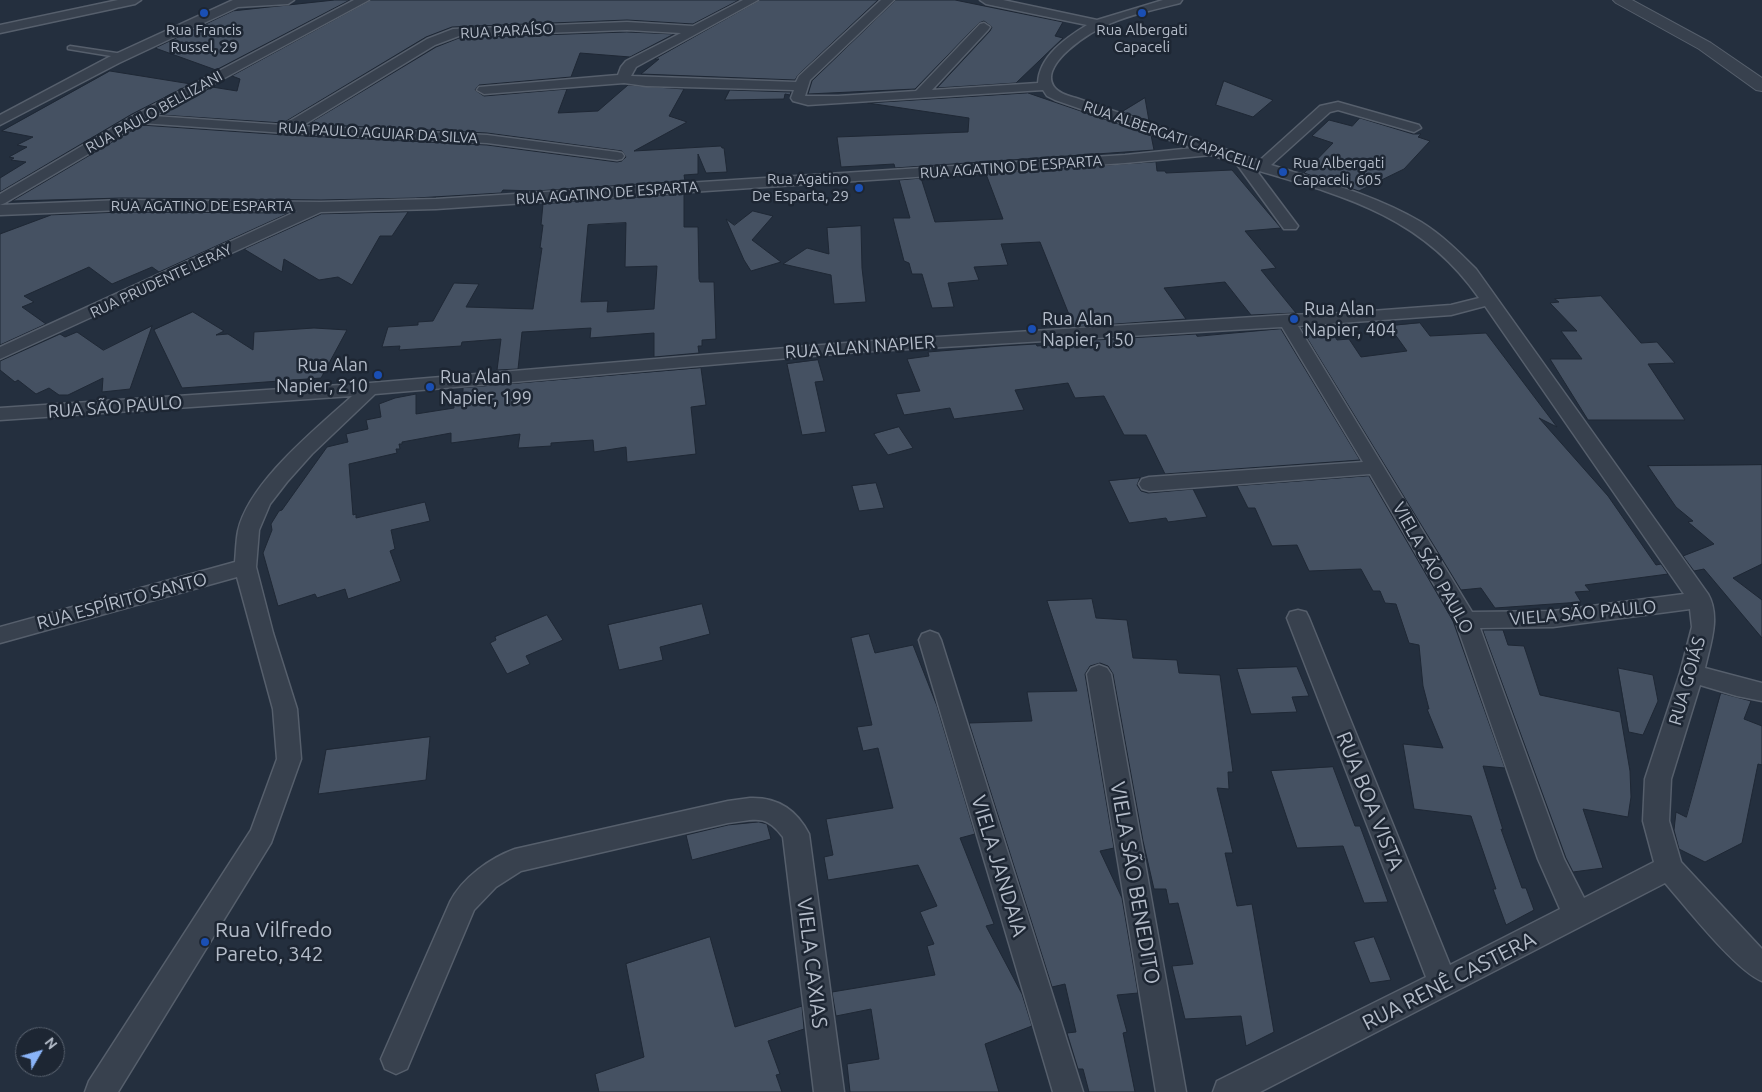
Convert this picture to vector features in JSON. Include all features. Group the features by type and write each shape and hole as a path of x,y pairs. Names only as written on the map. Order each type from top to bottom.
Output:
{"street":[{"path":"0,29 112,3 135,0"},
{"path":"1,119 123,56 238,2 288,0"},
{"name":"RUA PAULO BELLIZANI","path":"0,200 138,119 363,0"},
{"path":"624,79 627,67 631,64 752,0"},
{"path":"888,0 804,79 800,86 798,98 808,102 1046,86 1043,74 1070,41 1099,24 1176,0"},
{"path":"986,0 1099,24"},
{"path":"1621,0 1705,46 1762,86"},
{"name":"RUA PARAÍSO","path":"286,129 431,42 457,32 627,26 695,30"},
{"path":"920,94 984,27"},
{"path":"484,90 624,79 646,82 800,86"},
{"name":"RUA ALBERGATI CAPACELLI","path":"1046,86 1050,91 1070,101 1368,204 1415,226 1453,255 1470,273 1489,300"},
{"path":"1261,167 1326,109 1332,106 1338,106 1414,128"},
{"name":"RUA PAULO AGUIAR DA SILVA","path":"138,119 286,129 487,139 617,156"},
{"name":"RUA AGATINO DE ESPARTA","path":"0,210 16,211 122,205 321,207 436,204 1115,160 1213,150"},
{"path":"1240,159 1290,226"},
{"name":"RUA PRUDENTE LERAY","path":"0,354 321,207"},
{"path":"0,217 16,211"},
{"name":"RUA ALAN NAPIER","path":"230,399 370,389 858,347 1451,310 1489,300"},
{"name":"RUA GOIÁS","path":"1489,300 1700,600 1703,627 1692,673 1658,778 1656,821 1669,868 1727,933 1762,968"},
{"name":"VIELA SÃO PAULO","path":"1286,320 1376,467 1466,620 1551,859 1570,900 1580,914"},
{"path":"100,1092 262,835 289,759 285,709 262,633 245,567 248,530 261,502 280,476 370,389"},
{"name":"RUA SÃO PAULO","path":"0,414 230,399"},
{"path":"1149,484 1376,467"},
{"name":"RUA ESPÍRITO SANTO","path":"0,635 245,567"},
{"name":"VIELA SĀO PAULO","path":"1466,620 1553,619 1700,600"},
{"name":"RUA BOA VISTA","path":"1298,618 1442,984"},
{"name":"VIELA JANDAIA","path":"930,640 1068,1092"},
{"path":"1692,673 1737,687 1762,692"},
{"name":"VIELA SÃO BENEDITO","path":"1099,674 1171,1092"},
{"name":"VIELA CAXIAS","path":"396,1059 464,902 486,878 515,861 728,812 760,808 774,811 788,822 796,834 829,1092"},
{"name":"RUA RENÊ CASTERA","path":"1228,1092 1669,868"}],"lane":[{"path":"70,48 123,56"}],"building":[{"path":"350,0 216,70 155,48 233,11"},
{"path":"371,0 739,0 693,24 627,20 452,27 426,37 283,123 161,115 212,87 237,91 240,79 232,76"},
{"path":"760,0 878,0 798,75 795,80 641,74 659,59 655,59"},
{"path":"896,0 955,0 1063,22 1055,36 1063,38 1016,83 937,88 990,31 992,27 984,21 979,23 915,89 808,94 812,81"},
{"path":"627,32 674,34 630,57 580,53 571,77 479,85 475,90 484,96 567,89 558,113 598,111 628,85 684,89 669,116 687,122 634,151 721,146 724,148 727,172 706,173 698,154 698,174 684,175 685,181 536,191 503,190 501,193 416,198 321,200 122,198 12,201 141,125 286,135 487,145 617,162 622,161 626,157 622,151 487,133 308,124 436,47 459,38"},
{"path":"110,71 191,84 132,114 0,192 0,178 26,162 11,160 14,158 9,157 27,147 17,145 33,137 2,131"},
{"path":"1224,81 1273,100 1253,117 1216,105"},
{"path":"730,90 791,92 790,95 785,94 784,99 725,100"},
{"path":"1028,93 1151,135 1154,150 895,168 894,164 841,167 837,137 968,132 969,118 868,103"},
{"path":"1145,98 1149,121 1122,112"},
{"path":"1360,118 1413,134 1421,134 1418,137 1430,141 1404,169 1359,191 1304,173 1333,143 1312,136 1329,120 1352,126"},
{"path":"1156,162 1157,171 1165,171 1166,173 1232,170 1281,228 1245,231 1276,268 1261,270 1296,313 1251,315 1225,282 1164,288 1186,319 1074,327 1040,242 1001,244 1008,265 974,267 979,280 948,283 954,307 932,308 922,274 912,274 909,263 904,261 893,218 910,218 899,180 921,178 935,222 1003,219 986,174"},
{"path":"684,194 684,227 698,227 700,282 714,282 716,339 702,340 702,346 698,346 699,353 654,357 654,333 590,338 591,328 522,332 518,369 497,370 501,339 462,342 461,346 399,350 400,346 382,347 388,327 418,325 418,322 433,321 454,283 479,284 466,307 533,309 542,248 540,248 543,204","holes":["626,223 625,267 657,266 654,309 607,312 608,301 581,302 588,225"]},
{"path":"753,211 773,216 752,240 781,262 751,271 744,260 726,219 734,225"},
{"path":"122,212 289,213 159,272 152,267 112,284 89,267 24,296 34,302 22,307 46,324 0,345 0,234 51,215"},
{"path":"408,212 392,236 380,236 352,285 338,277 319,280 284,259 282,272 244,249 321,214"},
{"path":"861,226 862,268 866,302 834,304 831,275 783,264 807,248 829,254 827,228"},
{"path":"1601,296 1641,343 1657,342 1675,363 1648,364 1685,420 1588,420 1550,359 1582,359 1561,331 1577,331 1550,303 1559,302 1555,299"},
{"path":"193,312 224,331 216,335 228,334 253,350 254,332 314,328 347,330 321,378 182,388 154,330"},
{"path":"1420,323 1430,336 1486,333 1557,427 1539,418 1608,496 1656,565 1661,564 1668,574 1585,585 1590,591 1575,592 1581,602 1495,608 1481,588 1461,590 1301,328 1308,327 1315,336 1334,335 1337,340 1349,339 1361,357 1407,351 1389,326"},
{"path":"152,326 130,389 102,392 103,378 68,395 59,395 49,388 36,394 18,380 15,382 0,370 0,361 60,334 65,337 77,332 103,350"},
{"path":"1281,329 1360,460 1165,474 1146,435 1124,435 1104,396 1075,398 1068,383 1015,390 1024,410 954,419 950,408 904,415 896,394 920,391 907,359 929,356 928,352 1196,334 1197,336"},
{"path":"818,360 824,381 815,382 826,432 802,435 787,364"},
{"path":"701,368 706,405 691,407 696,454 627,462 626,447 594,452 593,440 551,443 551,446 518,448 520,434 451,443 451,433 402,442 402,444 399,444 400,449 396,449 397,453 349,464 353,515 356,514 356,518 425,502 430,521 391,530 395,549 390,551 401,581 348,599 345,589 317,598 315,594 278,606 263,553 272,530 271,524 327,447 348,442 346,434 368,429 366,420 381,417 379,404 395,398 416,394 416,414 454,408 454,398 463,397 463,388"},
{"path":"899,427 913,448 888,455 874,434"},
{"path":"1762,465 1762,564 1733,578 1762,600 1762,638 1704,569 1694,571 1683,556 1714,544 1688,522 1693,521 1676,507 1648,466"},
{"path":"1369,476 1453,621 1505,768 1483,766 1503,830 1501,829 1522,888 1526,888 1534,910 1506,925 1471,816 1414,809 1403,744 1443,748 1427,709 1429,709 1423,686 1419,645 1409,643 1396,604 1385,603 1380,591 1373,591 1361,569 1309,571 1297,545 1272,546 1255,508 1248,508 1237,486"},
{"path":"1140,478 1137,485 1141,491 1148,493 1193,489 1207,517 1168,522 1166,518 1129,523 1109,481"},
{"path":"876,483 884,508 859,511 852,486"},
{"path":"1092,599 1096,618 1127,620 1133,658 1177,660 1179,673 1220,675 1233,772 1228,772 1229,789 1217,788 1233,853 1225,853 1237,906 1252,904 1274,1032 1246,1046 1241,1016 1185,1019 1172,966 1193,964 1178,903 1169,904 1166,889 1154,889 1143,841 1113,674 1108,666 1100,663 1090,666 1085,674 1114,848 1100,851 1122,898 1138,993 1117,995 1127,1032 1123,1033 1135,1092 1089,1092 1083,1069 1078,1069 1067,1033 1076,1032 1065,984 1052,987 969,723 1032,721 1027,692 1077,691 1047,601"},
{"path":"702,604 710,634 660,647 663,660 619,670 608,625"},
{"path":"547,615 563,640 526,656 530,664 507,674 490,643 496,640 495,637"},
{"path":"1483,630 1503,630 1508,645 1524,646 1540,695 1620,712 1630,771 1631,797 1628,817 1583,809 1603,868 1573,872 1566,858"},
{"path":"869,634 875,653 913,645 937,706 975,834 960,838 994,924 986,926 1022,994 1032,1026 985,1044 999,1092 850,1092 847,1064 879,1059 871,1009 836,1016 832,992 935,975 927,946 934,944 920,912 937,906 918,865 828,880 824,857 833,855 826,819 893,808 878,748 863,751 857,727 872,725 851,638"},
{"path":"1297,667 1309,696 1292,697 1297,712 1251,714 1237,669"},
{"path":"1618,668 1653,675 1658,701 1643,735 1629,732"},
{"path":"1721,693 1751,701 1744,719 1762,726 1762,765 1758,764 1742,843 1705,862 1679,849 1674,830 1676,812 1686,817"},
{"path":"430,737 426,780 318,794 326,750"},
{"path":"1333,767 1355,826 1360,826 1388,902 1364,903 1343,846 1297,848 1271,771"},
{"path":"759,822 767,824 771,839 692,860 686,835 728,825"},
{"path":"710,937 735,1027 802,1006 804,1029 768,1041 780,1074 776,1075 782,1092 599,1092 595,1074 644,1057 626,964"},
{"path":"1374,937 1391,980 1370,983 1354,942"}],"place":[{"name":"Rua Francis Russel, 29","path":"204,13"},
{"name":"Rua Albergati Capaceli","path":"1142,13"},
{"name":"Rua Albergati Capaceli, 605","path":"1283,172"},
{"name":"Rua Agatino De Esparta, 29","path":"859,188"},
{"name":"Rua Alan Napier, 404","path":"1294,319"},
{"name":"Rua Alan Napier, 150","path":"1032,329"},
{"name":"Rua Alan Napier, 210","path":"378,375"},
{"name":"Rua Alan Napier, 199","path":"430,387"},
{"name":"Rua Vilfredo Pareto, 342","path":"205,942"}]}
